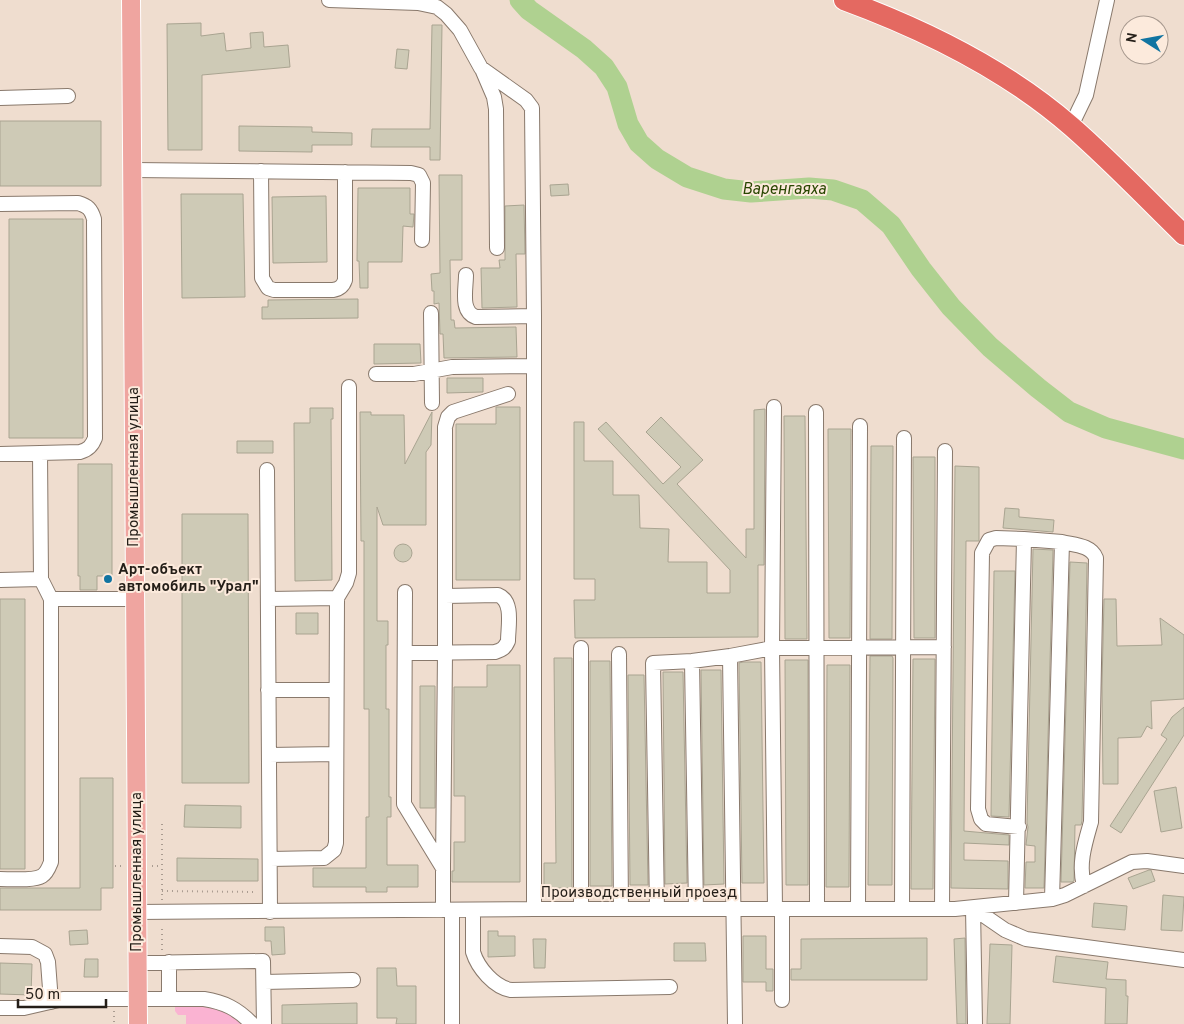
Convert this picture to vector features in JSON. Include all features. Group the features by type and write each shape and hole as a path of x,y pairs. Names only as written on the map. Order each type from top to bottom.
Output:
{"highway":[{"path":"844,0 896,21 972,58 1029,94 1071,126 1184,235"}],"main road":[{"name":"Промышленная улица","path":"131,0 138,1024"}],"street":[{"path":"329,0 418,3 437,7 460,30 482,68 494,97 496,109 498,248"},
{"path":"1071,126 1086,95 1106,0"},
{"path":"482,68 526,100 532,108 534,909"},
{"path":"0,98 68,96"},
{"path":"133,170 411,173 419,175 423,183 422,240"},
{"path":"261,172 262,278 268,288 284,290 333,290 339,289 343,285 345,280 345,172"},
{"path":"0,204 78,203 86,205 91,209 94,219 95,438 93,444 87,450 80,452 0,454"},
{"path":"466,276 466,308 471,315 476,317 534,316"},
{"path":"431,313 432,403"},
{"path":"376,374 414,374 452,366 534,366"},
{"path":"270,859 324,858 334,850 336,843 337,598 346,583 349,573 349,386"},
{"path":"452,1024 447,910 443,868 445,427 453,412 508,394"},
{"path":"774,407 772,648 782,1000"},
{"path":"816,412 817,909"},
{"path":"858,909 860,426"},
{"path":"902,909 904,438"},
{"path":"942,909 945,451"},
{"path":"0,879 33,879 42,877 48,870 51,862 51,599 41,579 40,453"},
{"path":"267,470 270,912"},
{"path":"1019,826 986,824 980,819 978,809 982,553 989,540 996,538 1062,542 1089,549 1094,552 1096,558 1092,822 1082,856 1084,886"},
{"path":"1016,903 1024,539"},
{"path":"1052,899 1062,542"},
{"path":"0,580 41,579"},
{"path":"405,592 404,804 443,868"},
{"path":"405,653 495,652 502,650 508,642 508,610 507,602 503,597 498,595 445,596"},
{"path":"269,599 337,598"},
{"path":"51,599 135,600"},
{"path":"581,648 581,909"},
{"path":"657,909 653,663 692,662 772,648 944,648"},
{"path":"620,654 621,909"},
{"path":"730,656 734,1024"},
{"path":"692,662 696,909"},
{"path":"268,690 336,690"},
{"path":"269,754 336,754"},
{"name":"Производственный проезд","path":"137,912 973,908 1052,899 1084,886 1132,862 1147,861 1184,866"},
{"path":"973,908 1004,930 1026,939 1184,960"},
{"path":"973,908 975,1024"},
{"path":"473,910 472,952 475,959 496,985 503,988 511,990 670,987"},
{"path":"0,946 32,947 45,954 48,962 51,1002"},
{"path":"137,963 263,961 264,1024"},
{"path":"165,962 169,999"},
{"path":"264,982 353,980"},
{"path":"0,1008 24,1008 62,999 216,1001 228,1005 252,1024"}],"path":[{"path":"162,824 162,912 165,962"},
{"path":"162,891 270,892"}],"shaded area":[{"path":"217,1004 246,1024 186,1024 186,1015 178,1015 175,1011 175,1005"}],"building":[{"path":"201,23 201,36 224,33 226,51 251,48 250,33 263,32 264,47 288,45 290,67 202,75 202,150 168,150 167,24"},
{"path":"432,25 442,25 440,160 430,160 430,147 371,147 372,129 430,129"},
{"path":"397,49 409,50 407,69 395,68"},
{"path":"0,121 101,121 101,186 0,186"},
{"path":"239,126 312,127 312,132 352,133 352,145 312,145 312,152 239,151"},
{"path":"439,175 462,175 462,260 450,260 451,320 454,320 455,328 516,327 517,357 444,358 443,334 440,334 439,303 434,304 431,274 440,273"},
{"path":"568,184 569,195 551,196 550,185"},
{"path":"358,188 410,188 410,214 414,214 413,227 403,226 402,262 368,262 368,288 360,288 359,261 357,261"},
{"path":"181,194 243,194 245,297 182,298"},
{"path":"326,196 327,262 273,263 272,197"},
{"path":"524,205 525,254 516,254 517,307 482,308 481,268 500,268 499,260 505,260 505,206"},
{"path":"9,219 83,219 83,438 9,438"},
{"path":"358,299 358,318 262,319 262,307 268,307 268,300"},
{"path":"374,344 420,344 421,363 374,364"},
{"path":"447,378 483,378 483,392 447,393"},
{"path":"496,407 520,407 520,580 456,580 456,424 496,424"},
{"path":"310,408 333,408 333,419 331,419 332,580 295,581 294,423 310,423"},
{"path":"765,409 764,565 758,565 758,637 575,638 574,600 595,600 595,579 574,579 574,422 584,422 584,461 613,461 613,495 639,495 640,528 669,529 668,562 707,562 707,593 730,593 730,570 598,429 606,422 663,484 681,467 646,432 661,417 703,460 677,484 746,558 746,529 754,529 754,410"},
{"path":"360,412 371,412 371,415 404,415 405,464 432,412 431,445 426,452 426,525 383,525 377,507 377,621 388,621 386,709 389,709 389,797 391,797 391,817 387,817 387,865 418,865 418,887 387,887 387,892 366,892 366,887 313,887 313,868 366,868 366,817 369,817 369,709 364,709 364,541 361,541"},
{"path":"784,416 805,416 807,639 785,639"},
{"path":"828,429 851,429 850,638 829,638"},
{"path":"237,441 273,441 273,453 237,453"},
{"path":"871,446 893,446 892,639 870,639"},
{"path":"913,457 935,457 935,638 914,638"},
{"path":"78,464 112,464 112,576 97,576 97,590 80,590 80,576 78,576"},
{"path":"955,466 979,467 979,541 966,541 964,831 1009,835 1009,845 964,843 964,860 1008,861 1008,889 951,888"},
{"path":"1005,508 1019,509 1019,517 1054,520 1053,532 1003,528"},
{"path":"182,514 248,514 249,783 182,783"},
{"path":"403,544 411,549 412,553 407,561 403,562 395,557 394,553 399,545"},
{"path":"1033,549 1053,550 1044,888 1025,888 1026,862 1035,862 1035,846 1026,845 1028,827"},
{"path":"1070,562 1087,563 1082,821 1081,825 1075,825 1074,881 1061,882"},
{"path":"994,571 1015,571 1009,817 991,816"},
{"path":"0,599 25,599 25,869 0,869"},
{"path":"1104,599 1116,599 1117,646 1162,645 1160,618 1184,635 1184,699 1151,701 1152,729 1147,726 1141,737 1118,738 1118,784 1103,784 1102,685"},
{"path":"296,613 318,613 318,634 296,634"},
{"path":"870,656 892,656 893,658 892,885 868,885"},
{"path":"554,658 572,658 572,888 544,888 544,863 556,863"},
{"path":"913,659 935,659 933,889 911,889"},
{"path":"785,660 808,660 808,885 786,885"},
{"path":"590,661 610,661 612,886 590,886"},
{"path":"761,662 764,883 742,883 739,663"},
{"path":"487,665 520,665 520,882 452,882 454,842 465,842 465,796 454,796 454,687 487,687"},
{"path":"827,665 850,665 849,887 826,887"},
{"path":"701,670 721,670 724,884 704,885"},
{"path":"663,672 683,672 687,883 665,884"},
{"path":"628,675 644,675 648,885 630,885"},
{"path":"420,686 435,686 435,808 420,808"},
{"path":"1184,707 1184,735 1121,833 1110,826 1167,739 1161,735 1172,717"},
{"path":"80,778 113,778 113,888 101,888 101,910 0,910 0,888 80,888"},
{"path":"1176,787 1182,828 1161,832 1154,791"},
{"path":"185,805 241,806 241,828 184,827"},
{"path":"177,858 258,859 258,881 177,881"},
{"path":"1151,870 1155,881 1133,889 1128,878"},
{"path":"1163,895 1184,897 1182,931 1161,930"},
{"path":"1094,903 1127,906 1125,930 1092,927"},
{"path":"265,927 284,927 285,954 272,955 271,941 265,941"},
{"path":"87,930 88,944 70,945 69,931"},
{"path":"488,931 498,931 498,936 515,936 515,956 488,957"},
{"path":"743,936 766,936 766,969 773,969 773,991 766,991 766,982 743,982"},
{"path":"927,938 927,980 791,980 791,969 801,969 801,939"},
{"path":"965,938 966,1024 957,1024 954,939"},
{"path":"533,939 546,939 545,968 534,968"},
{"path":"674,943 705,943 706,961 674,961"},
{"path":"990,944 1012,945 1010,1024 987,1024"},
{"path":"1056,956 1108,962 1106,979 1126,980 1126,996 1128,996 1127,1024 1105,1024 1106,988 1053,982"},
{"path":"85,959 98,959 98,977 84,977"},
{"path":"0,963 32,964 31,995 0,994"},
{"path":"377,968 396,968 397,986 416,986 416,1024 396,1024 397,1018 377,1018"},
{"path":"357,1003 357,1024 282,1024 282,1005"}],"waterway":[{"name":"Варенгаяха","path":"520,0 529,10 584,49 604,67 617,87 628,124 639,143 657,159 687,177 724,189 751,192 809,188 833,190 862,200 891,225 921,269 951,307 990,347 1069,412 1106,428 1184,449"}],"place":[{"name":"Арт-объект автомобиль \"Урал\"","path":"108,579"}]}
